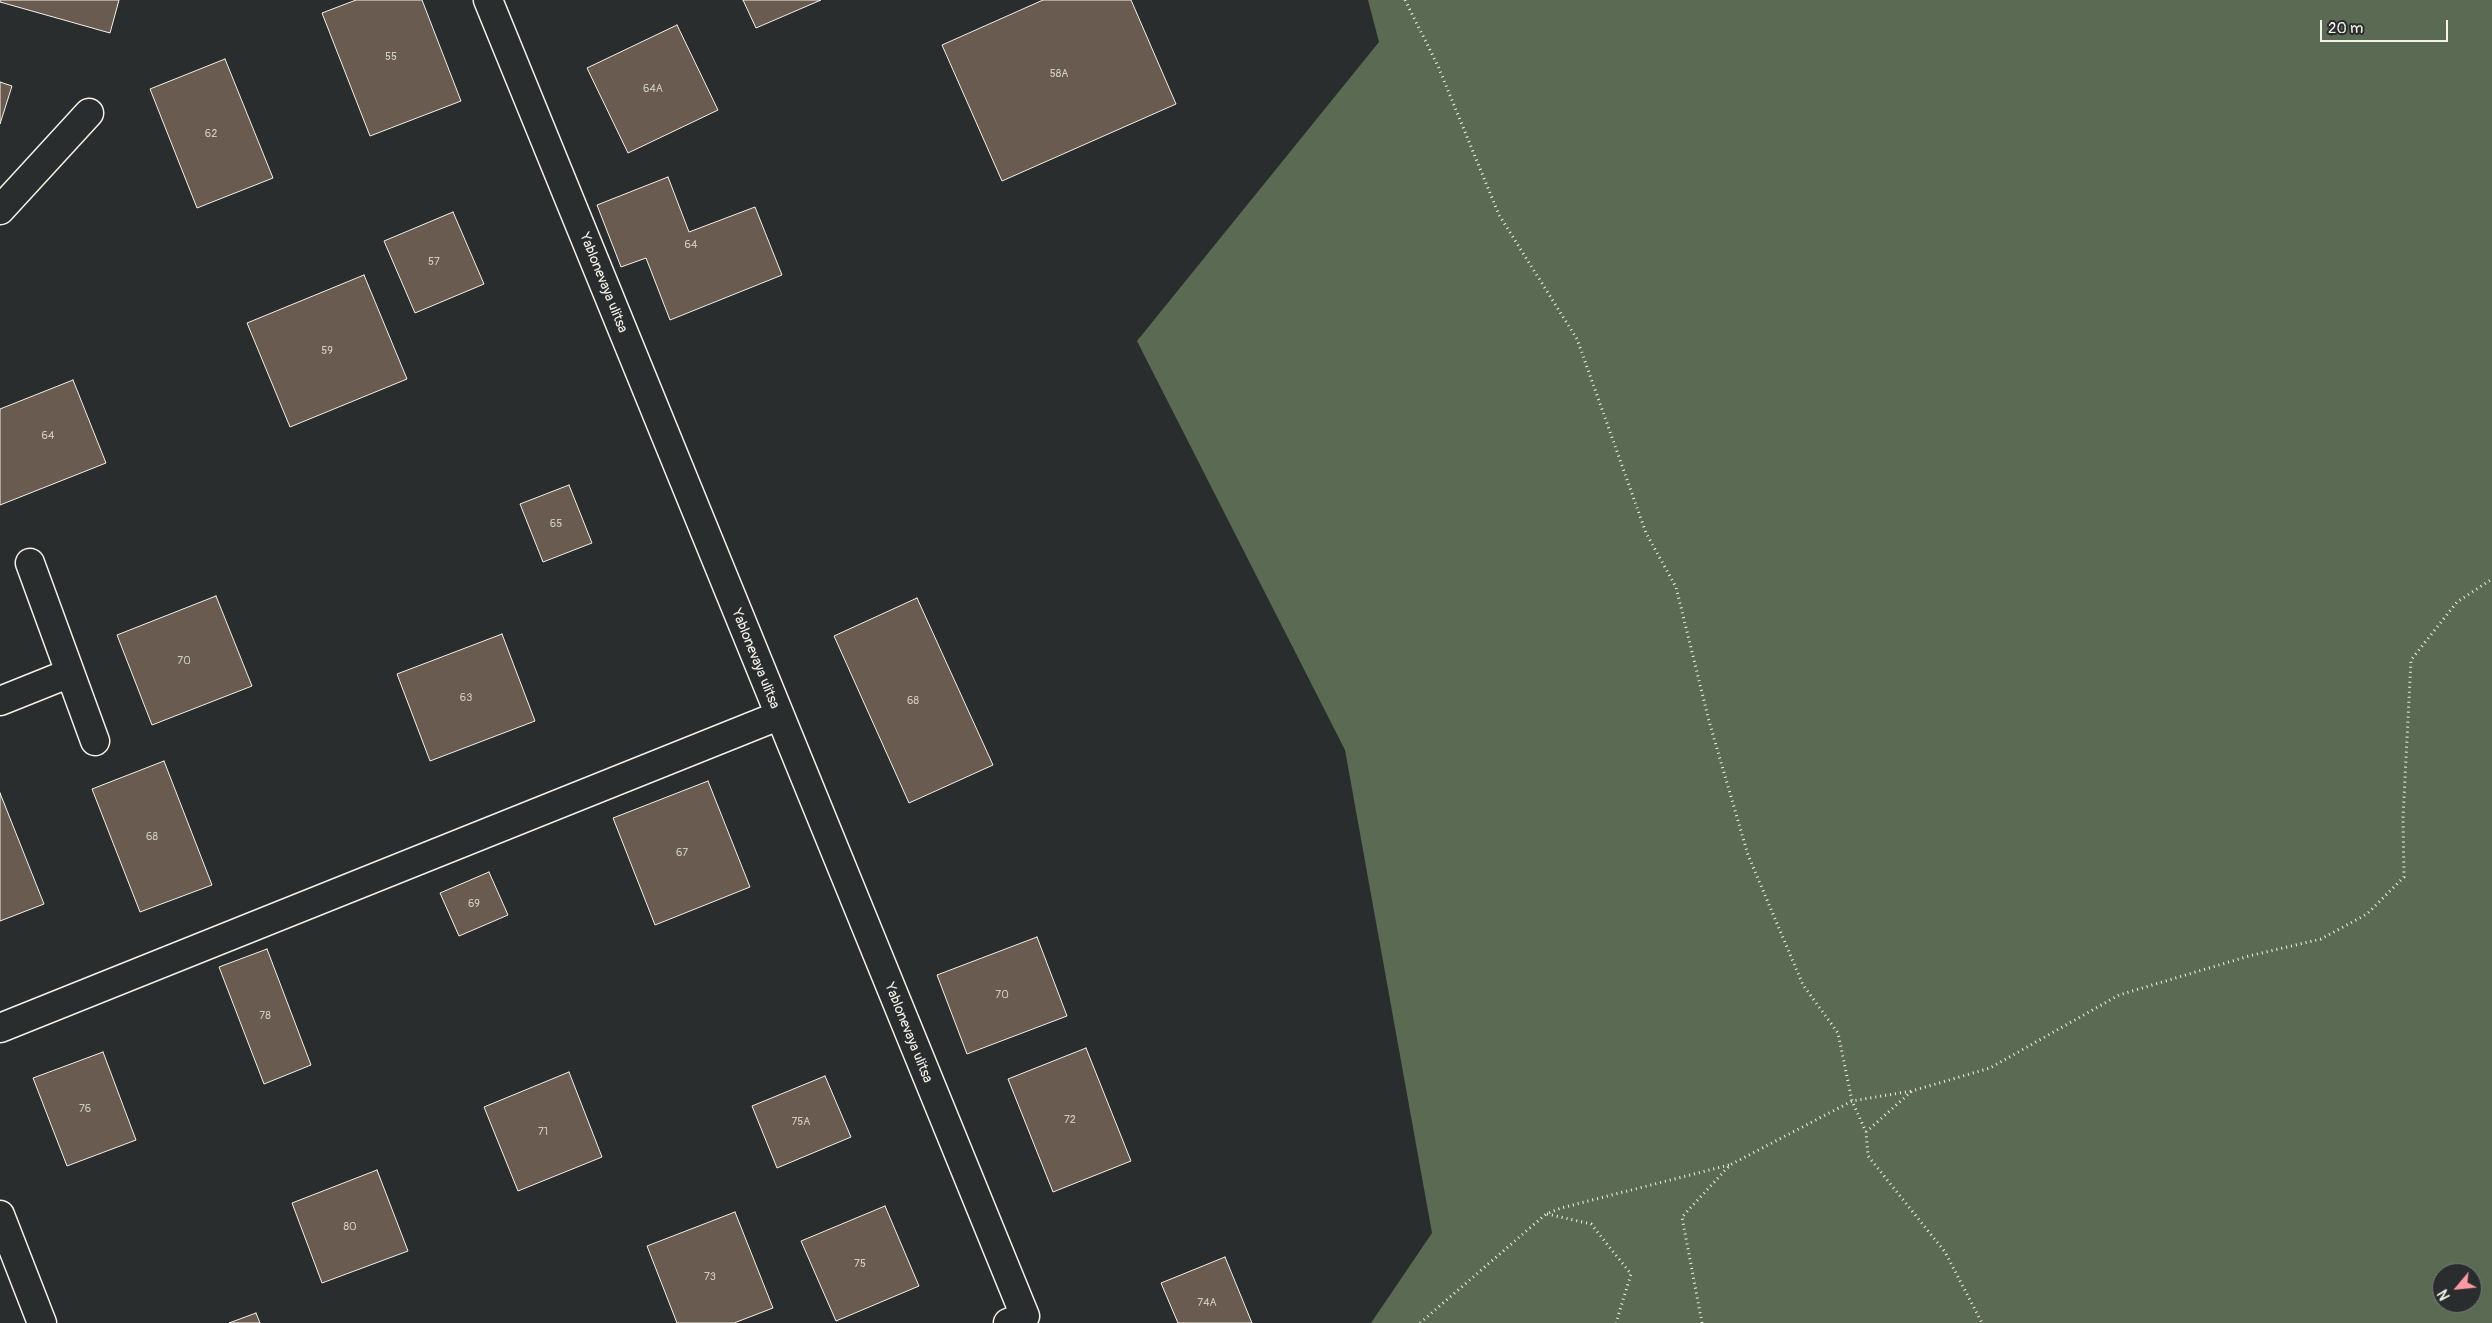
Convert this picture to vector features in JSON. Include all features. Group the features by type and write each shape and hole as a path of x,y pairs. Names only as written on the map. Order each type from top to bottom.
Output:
{"street":[{"name":"Yablonevaya ulitsa","path":"488,0 778,716 1016,1320"},
{"path":"0,210 89,113"},
{"path":"30,563 95,742"},
{"path":"0,701 70,673"},
{"path":"0,1028 778,716"},
{"path":"0,1214 42,1323"}],"path":[{"path":"1406,0 1438,66 1499,215 1577,339 1646,533 1676,587 1709,721 1748,855 1802,985 1838,1033 1852,1101 1866,1132 1868,1156 1944,1252 1982,1323"},
{"path":"1420,1323 1546,1214 1561,1208 1730,1165 1852,1101 1912,1091 1990,1068 2119,995 2249,956 2321,939 2367,914 2404,877 2403,818 2411,660 2457,602 2492,579"},
{"path":"1866,1132 1912,1091"},
{"path":"1702,1323 1682,1217 1730,1165"},
{"path":"1546,1214 1591,1224 1631,1274 1616,1323"}],"green space":[{"path":"1368,0 2492,0 2492,1323 1371,1323 1432,1233 1345,750 1137,341 1379,42"}],"building":[{"path":"0,0 119,0 110,33 0,2"},
{"path":"356,0 422,0 461,101 370,136 322,13"},
{"path":"743,0 821,0 756,28"},
{"path":"1043,0 1131,0 1176,104 1002,181 942,45"},
{"path":"677,25 718,110 628,153 587,68"},
{"path":"225,59 273,178 197,208 150,89"},
{"path":"0,82 12,86 0,124"},
{"path":"668,177 689,232 755,207 782,275 670,320 646,258 621,267 597,205"},
{"path":"453,212 484,284 415,313 384,241"},
{"path":"364,275 407,379 290,427 247,323"},
{"path":"73,380 106,463 0,505 0,409"},
{"path":"569,485 592,543 543,562 520,504"},
{"path":"216,596 252,686 152,725 117,635"},
{"path":"917,598 993,765 909,803 834,636"},
{"path":"502,634 535,721 430,761 397,674"},
{"path":"164,761 212,885 140,912 92,789"},
{"path":"708,781 750,887 655,925 613,818"},
{"path":"0,793 44,904 0,921"},
{"path":"489,872 508,915 459,936 440,893"},
{"path":"1037,937 1067,1016 967,1054 937,975"},
{"path":"267,949 311,1065 264,1084 219,967"},
{"path":"1086,1048 1131,1161 1053,1192 1008,1079"},
{"path":"103,1052 136,1140 67,1166 33,1078"},
{"path":"569,1072 602,1157 518,1191 484,1107"},
{"path":"825,1076 851,1137 777,1168 752,1106"},
{"path":"377,1170 408,1251 322,1283 292,1203"},
{"path":"885,1206 919,1286 836,1321 801,1241"},
{"path":"735,1212 773,1308 734,1323 677,1323 647,1246"},
{"path":"1225,1257 1252,1323 1178,1323 1161,1283"},
{"path":"256,1313 260,1323 229,1323"}]}
